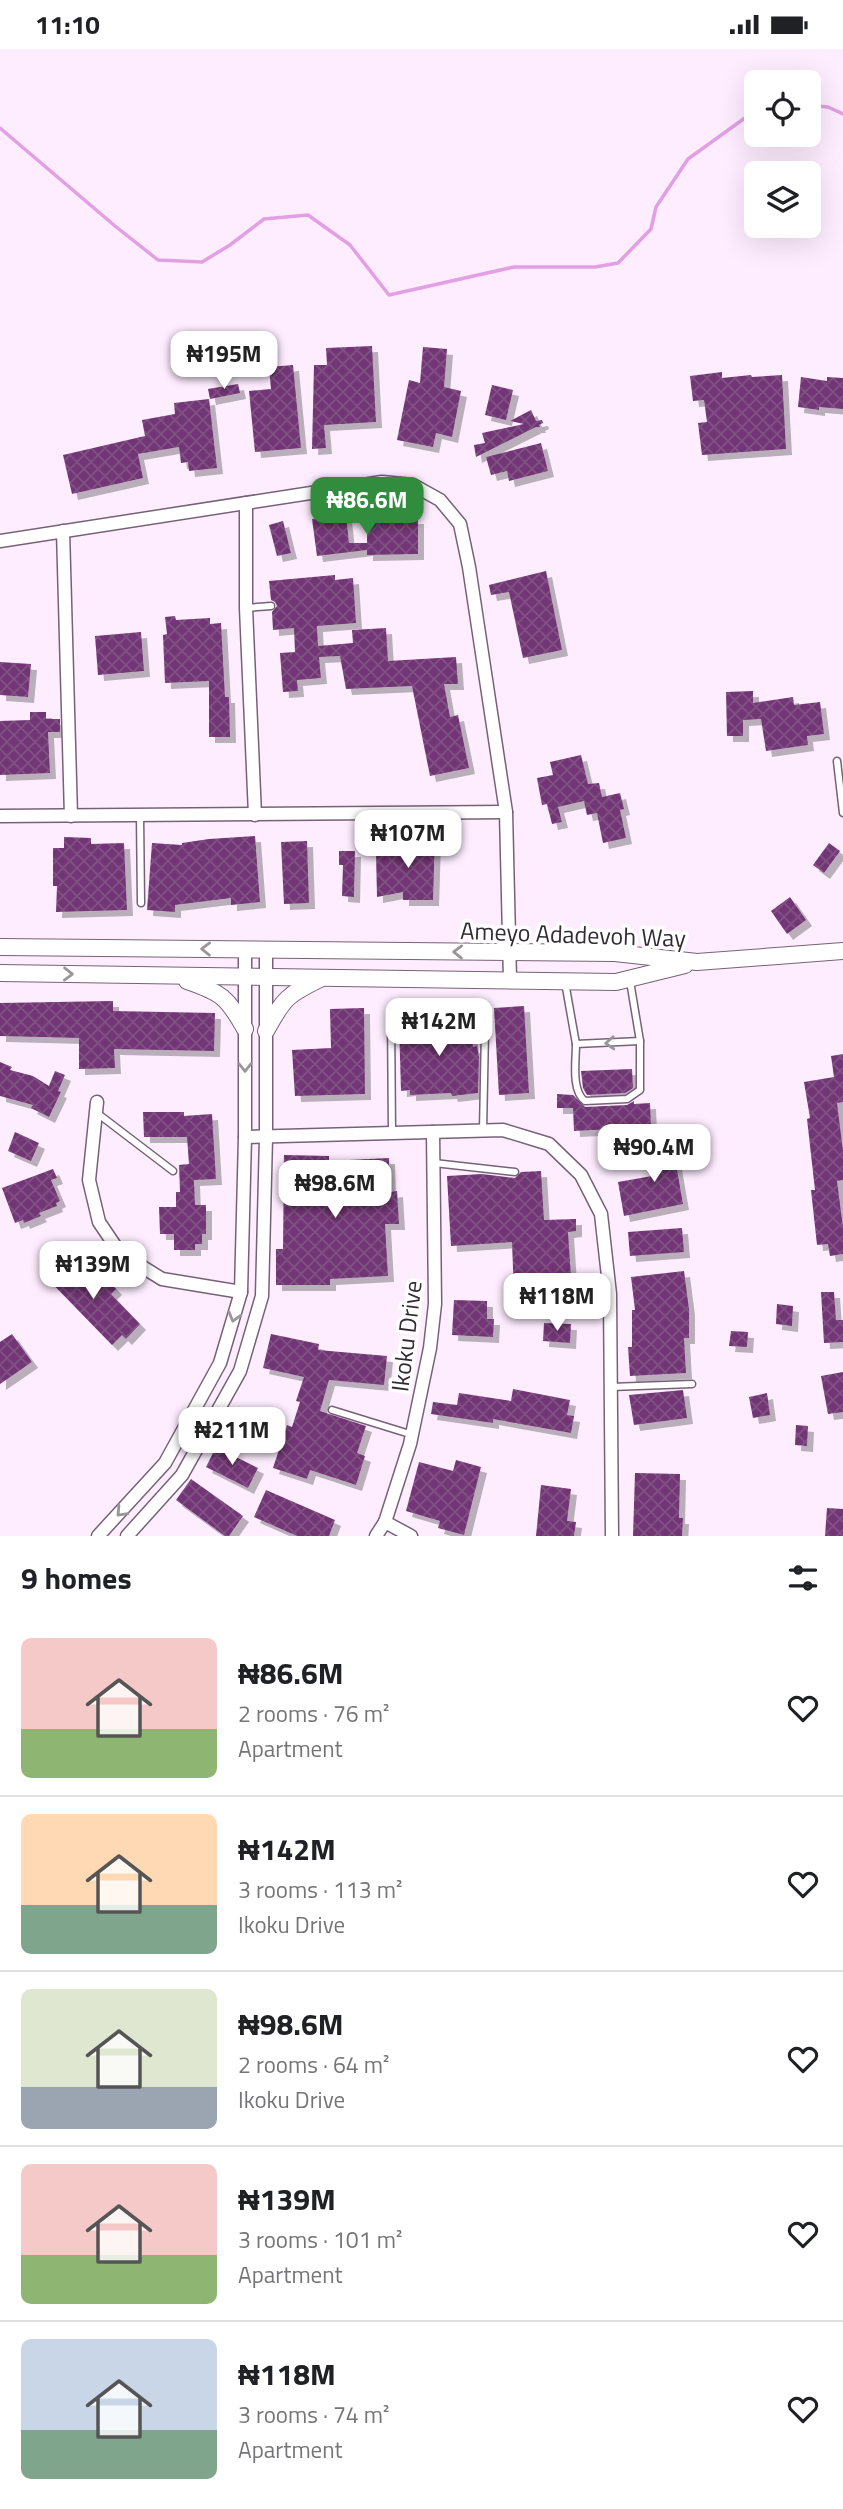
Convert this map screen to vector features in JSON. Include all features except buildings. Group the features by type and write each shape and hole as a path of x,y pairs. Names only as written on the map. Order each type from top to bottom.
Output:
{"street":[{"path":"0,541 382,482 413,485 440,500 460,524 469,567 506,812 510,980"},
{"path":"246,503 246,608 255,815"},
{"path":"63,531 71,816"},
{"path":"0,816 506,812"},
{"name":"Ameyo Adadevoh Way","path":"0,947 615,953 697,962"},
{"path":"98,1536 165,1463 220,1363 241,1292 245,1137 245,949"},
{"path":"127,1536 182,1475 240,1371 262,1296 266,1137 266,950"},
{"path":"697,962 843,951"},
{"name":"Ameyo Adadevoh Way","path":"0,973 616,982 697,962"},
{"path":"171,975 216,991 232,1005 245,1030"},
{"path":"266,1031 281,1003 296,991 323,977"},
{"path":"96,1107 89,1180 99,1222 120,1254 162,1279 241,1292"},
{"path":"245,1137 503,1130 549,1144 581,1175 601,1215 610,1294 612,1536"},
{"name":"Ikoku Drive","path":"376,1536 385,1522 413,1435 430,1348 435,1304 433,1132"},
{"path":"385,1522 411,1536"}],"lane":[{"path":"246,608 271,606"},
{"path":"837,761 843,813"},
{"path":"140,815 141,903"},
{"path":"564,981 576,1044 577,1090 579,1097 585,1101 627,1099 640,1090 640,1041 630,979"},
{"path":"391,1014 392,1133"},
{"path":"484,1131 485,1031"},
{"path":"576,1044 640,1041"},
{"path":"96,1107 173,1171"},
{"path":"434,1163 515,1172"},
{"path":"611,1387 692,1384"},
{"path":"332,1410 413,1435"}],"waterway":[{"path":"821,106 843,114"},
{"path":"0,128 158,260 202,262 264,219 308,215 350,245 389,295 514,267 595,267 618,263 651,229 656,207 688,159 744,119"}]}
